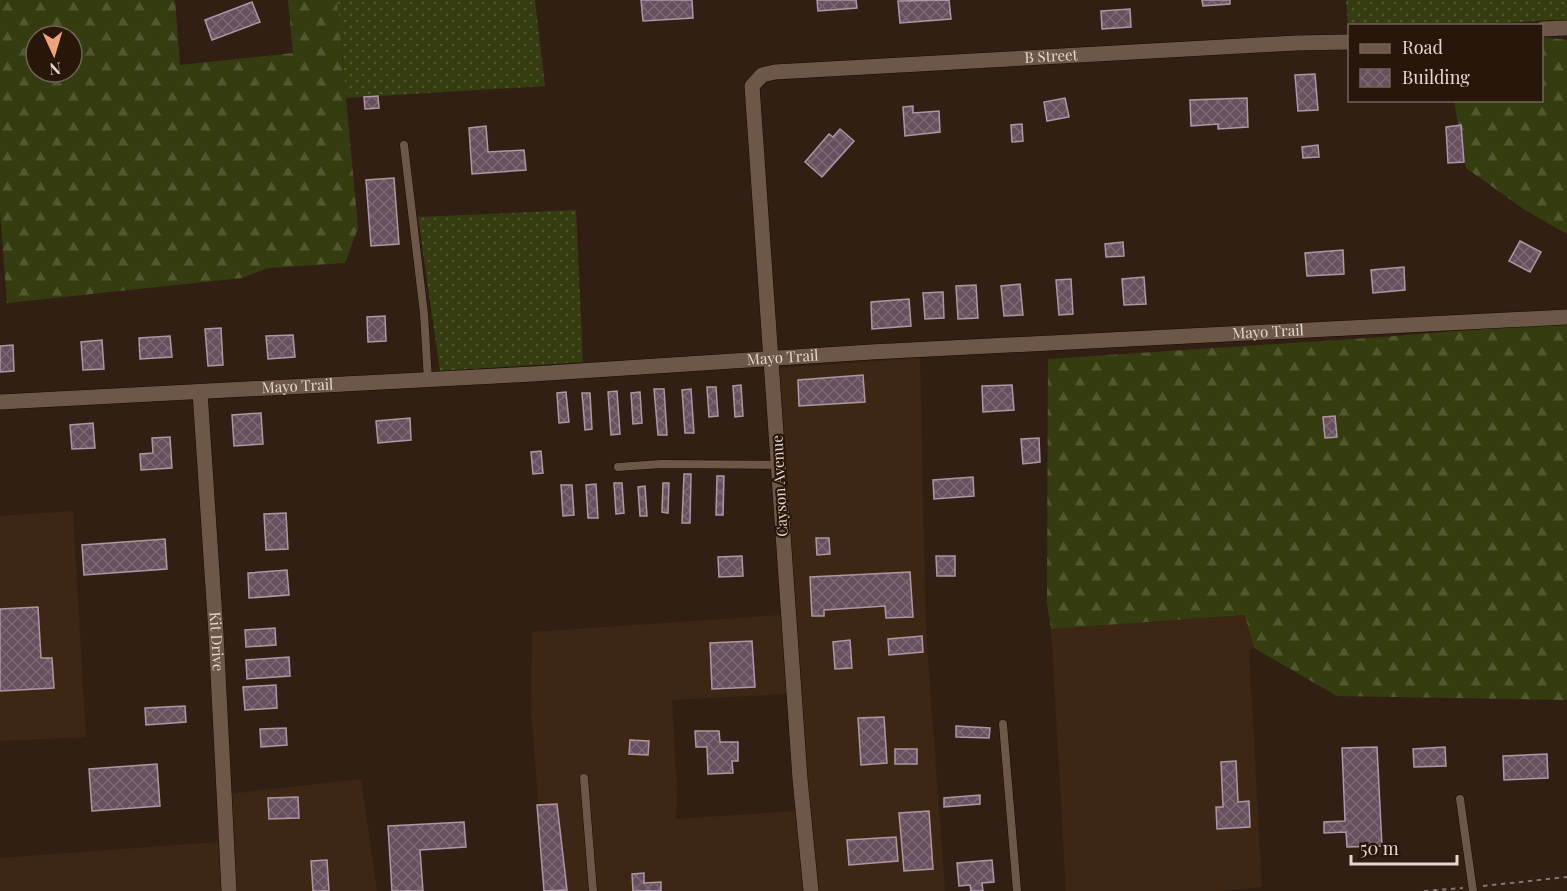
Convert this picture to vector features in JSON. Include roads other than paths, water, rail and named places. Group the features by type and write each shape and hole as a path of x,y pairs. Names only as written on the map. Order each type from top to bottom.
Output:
{"street":[{"path":"1543,29 1567,28"},
{"name":"B Street","path":"755,81 762,75 775,72 1348,42"},
{"name":"Cayson Avenue","path":"755,81 750,92 772,360 810,891"},
{"name":"Mayo Trail","path":"0,402 428,380 871,352 1567,317"},
{"name":"Kit Drive","path":"200,392 216,633 229,891"}],"lane":[{"path":"404,145 424,314 428,380"},
{"path":"618,466 779,465"},
{"path":"1003,724 1017,891"},
{"path":"584,778 592,891"},
{"path":"1460,800 1473,889"}]}
